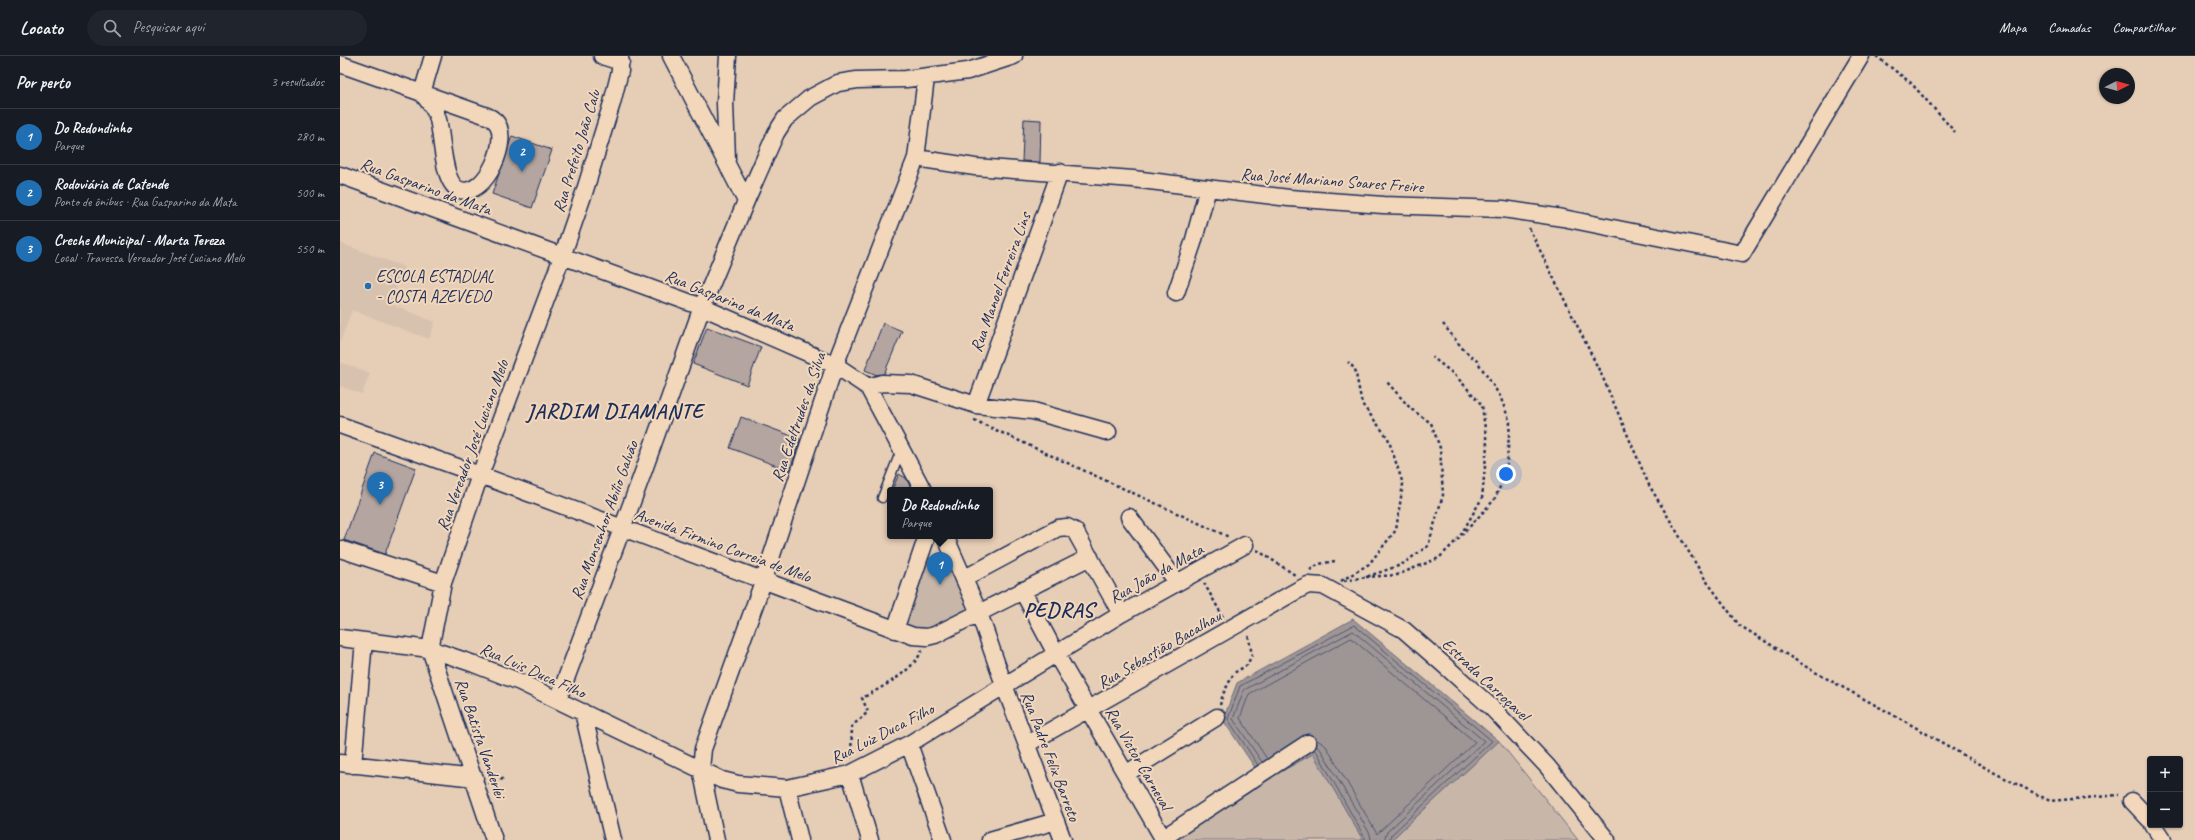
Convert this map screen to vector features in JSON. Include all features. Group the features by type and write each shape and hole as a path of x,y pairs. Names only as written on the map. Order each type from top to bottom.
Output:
{"street":[{"path":"340,64 422,93 487,116 496,121 500,130 500,144 486,178 477,187 462,190 456,188 450,180 446,169 437,116 422,93 433,56"},
{"path":"602,56 621,59"},
{"path":"671,56 746,201"},
{"path":"728,56 725,102 728,166"},
{"name":"Rua Monsenhor Abílio Galvão","path":"558,700 702,307 776,133 785,119 810,98 825,89 846,81 926,78 968,71 1014,56"},
{"name":"Rua José Mariano Soares Freire","path":"916,158 974,167 1060,172 1289,198 1521,211 1742,254 1861,56"},
{"name":"Rua Prefeito João Calu","path":"562,257 610,110 621,59"},
{"name":"Rua Edeltrudes da Silva","path":"716,840 701,769 703,749 764,579 835,365 916,158 926,78"},
{"name":"Rua Manoel Ferreira Lins","path":"976,405 1060,172"},
{"name":"Rua Gasparino da Mata","path":"340,175 702,307 835,365 868,387"},
{"path":"1176,293 1208,188"},
{"name":"Rua Vereador José Luciano Melo","path":"430,649 443,583 480,475 562,257"},
{"path":"922,487 902,448 868,387 882,382 899,382 925,388 976,405 1033,411 1108,432"},
{"name":"Avenida Firmino Correia de Melo","path":"340,425 764,579 894,630 914,636 927,637"},
{"path":"1129,517 1177,582"},
{"path":"965,578 1058,528 1067,527 1075,531 1121,614"},
{"path":"894,630 926,539"},
{"name":"Rua Padre Felix Barreto","path":"947,539 979,612 1004,685 1063,840"},
{"name":"Rua João da Mata","path":"1004,685 1121,614 1245,545"},
{"path":"340,550 443,583"},
{"path":"927,637 935,635 1090,557"},
{"name":"Rua Sebastião Bacalhau","path":"1027,744 1308,585"},
{"name":"Estrada Carroçavel","path":"1308,585 1317,585 1328,589 1404,630 1496,712 1547,766 1607,840"},
{"name":"Rua Victor Carneval","path":"1022,590 1056,654 1127,773 1164,839"},
{"name":"Rua Luis Duca Filho","path":"340,638 430,649 495,672 584,712 701,769"},
{"path":"364,642 347,764 474,778"},
{"name":"Rua Batista Vanderlei","path":"430,649 494,840"},
{"name":"Rua Luiz Duca Filho","path":"701,769 722,780 738,784 787,788 829,780 850,774 909,744 1004,685"},
{"path":"584,712 613,840"},
{"path":"1127,773 1217,717"},
{"path":"1164,839 1308,743"},
{"path":"909,744 943,840"},
{"path":"850,774 870,840"},
{"path":"787,788 800,840"},
{"path":"2132,801 2147,817"},
{"path":"990,840 1056,821"},
{"path":"2156,828 2163,840"}],"lane":[{"path":"882,498 902,448"}],"path":[{"path":"1876,56 1911,83 1955,132"},
{"path":"1521,211 1555,277 1603,378 1649,485 1705,579 1739,625 1813,671 1908,722 1992,771 2050,801 2119,795 2132,801"},
{"path":"1366,577 1397,575 1439,558 1494,500 1506,474 1510,422 1500,396 1477,361 1463,349 1443,324"},
{"path":"1432,357 1455,375 1482,405 1487,445 1482,498 1459,538"},
{"path":"1348,362 1356,369 1362,404 1388,438 1403,484 1396,530 1369,564 1338,583 1366,577 1401,565 1428,546 1443,495 1440,448 1431,423 1411,409 1387,382"},
{"path":"976,405 972,419 1256,549 1308,585"},
{"path":"1308,585 1307,575 1310,569 1319,564 1335,561"},
{"path":"1198,571 1237,626 1252,655 1247,665 1234,673 1223,694 1217,717"},
{"path":"850,774 852,726 868,712 862,698 892,682 919,657 927,637"}],"shaded area":[{"name":"ESCOLA ESTADUAL - COSTA AZEVEDO","path":"340,243 404,267 390,304 435,322 429,339 352,310 340,342"},
{"path":"340,362 370,373 362,394 340,386"},
{"path":"951,556 975,611 925,631 901,626 925,559"},
{"path":"1499,741 1578,840 1391,840"},
{"path":"1313,753 1363,840 1175,840 1174,838 1264,781"}],"water":[{"path":"1353,619 1499,741 1391,840 1363,840 1313,754 1264,781 1223,720 1237,683"}],"building":[{"path":"1024,119 1041,120 1040,162 1022,161"},
{"path":"512,136 552,150 532,208 492,194"},
{"path":"883,323 902,331 884,374 877,375 865,370"},
{"path":"707,327 761,347 747,385 693,364"},
{"path":"741,417 800,439 790,471 730,448"},
{"path":"375,453 416,468 385,554 344,540"},
{"path":"899,474 906,478 910,487 893,487"}],"place":[{"name":"Rodoviária de Catende","path":"522,172"},
{"name":"ESCOLA ESTADUAL - COSTA AZEVEDO","path":"368,286"},
{"name":"Creche Municipal - Marta Tereza","path":"380,505"},
{"name":"Do Redondinho","path":"940,585"}],"district":[{"name":"JARDIM DIAMANTE","path":"615,411"},
{"name":"PEDRAS","path":"1059,610"}]}
